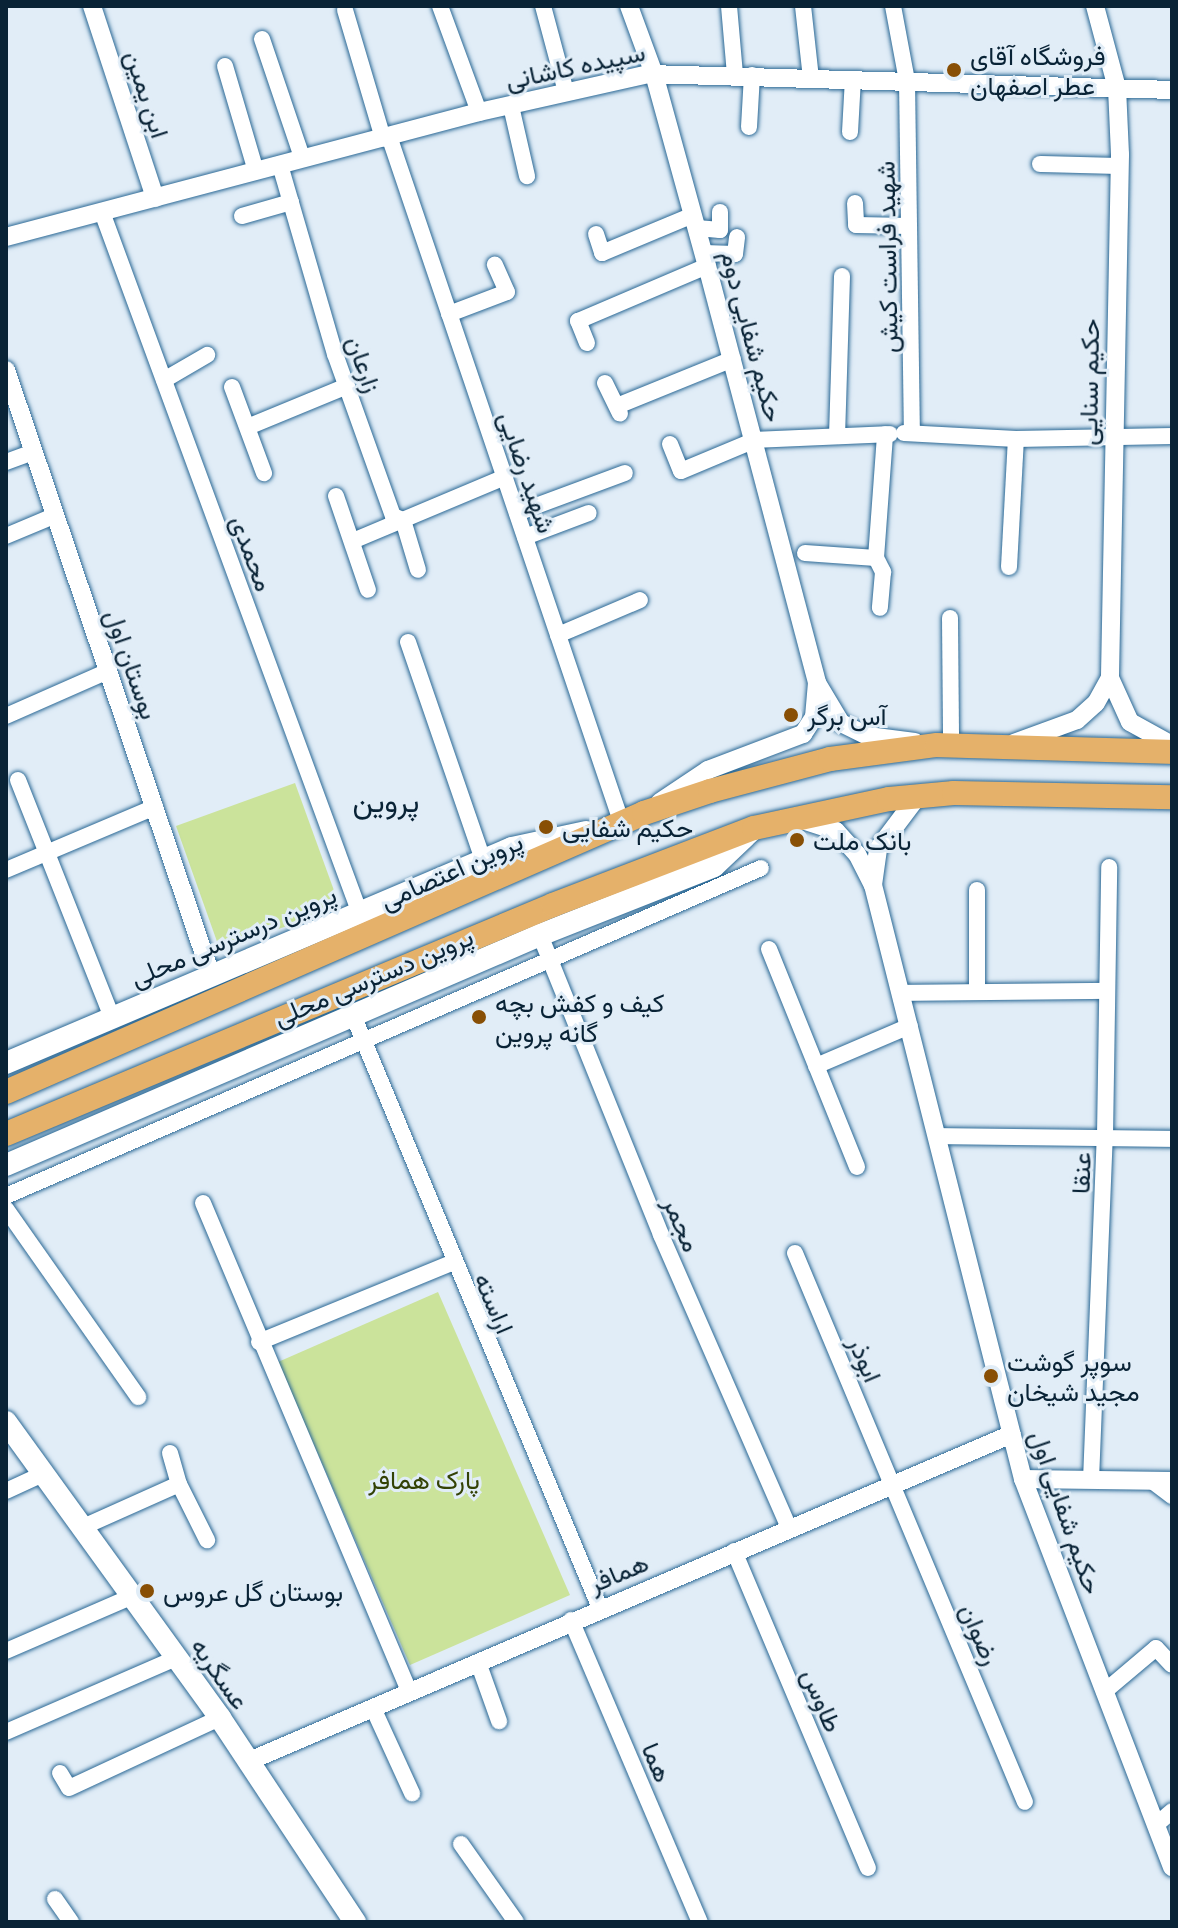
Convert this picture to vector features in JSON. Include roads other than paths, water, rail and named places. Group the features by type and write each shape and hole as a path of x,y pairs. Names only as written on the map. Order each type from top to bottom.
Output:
{"main road":[{"name":"پروین اعتصامی","path":"6,1092 633,818 817,762 944,745 1172,752"},
{"path":"6,1134 553,905 754,828 793,817 918,796 1172,797"},
{"name":"پروین درسترسی محلی","path":"6,1063 512,848 633,818"},
{"name":"پروین دسترسی محلی","path":"6,1165 540,935 714,866 754,828"},
{"name":"عسگریه","path":"6,1422 220,1718 355,1922"}],"street":[{"name":"ابن یمین","path":"92,6 155,198"},
{"path":"440,6 479,112"},
{"path":"543,6 566,92"},
{"name":"حکیم شفایی دوم","path":"629,6 654,74 706,259 817,683"},
{"path":"729,6 744,75 749,127"},
{"path":"803,6 811,78"},
{"name":"شهید فراست کیش","path":"880,608 883,572 876,558 898,433 909,226 907,81 893,6"},
{"name":"حکیم سنایی","path":"1095,6 1117,88 1120,166 1112,435 1110,678"},
{"name":"شهید رضایی","path":"345,10 558,635 633,818"},
{"path":"262,39 302,157"},
{"path":"225,66 256,171"},
{"name":"سپیده کاشانی","path":"6,237 479,112 654,74 1172,90"},
{"path":"850,132 853,79"},
{"path":"511,106 527,176"},
{"path":"1040,164 1120,166"},
{"name":"زارعان","path":"280,165 347,386 393,516 403,520 418,570"},
{"path":"242,216 291,202"},
{"path":"855,203 856,225 909,226"},
{"name":"محمدی","path":"102,212 359,911"},
{"path":"596,234 602,253 695,222 720,230 720,212"},
{"path":"587,343 578,321 706,259 735,254 737,237"},
{"path":"449,314 507,292 495,265"},
{"path":"837,436 842,276"},
{"path":"164,380 207,355"},
{"path":"605,383 618,410 733,359"},
{"name":"بوستان اول","path":"6,370 211,975"},
{"path":"250,426 347,386"},
{"path":"232,387 250,426 264,473"},
{"path":"670,444 681,471 755,440 898,433 1016,439 1172,436"},
{"path":"1009,567 1016,439"},
{"path":"6,462 33,452"},
{"path":"517,513 625,473"},
{"path":"355,540 505,477"},
{"path":"336,496 355,540 368,590"},
{"path":"525,537 589,513"},
{"path":"6,536 56,515"},
{"path":"805,553 876,558"},
{"path":"558,635 640,600"},
{"path":"817,683 835,717 852,730 944,745 950,618"},
{"path":"408,642 483,860"},
{"path":"6,716 108,671"},
{"path":"1110,678 1130,722 1172,745"},
{"path":"1003,746 1077,720 1096,703 1110,678"},
{"path":"633,818 708,770 803,734 814,717 817,683"},
{"path":"18,780 112,1018"},
{"path":"873,885 878,849 918,796"},
{"path":"6,870 155,807"},
{"path":"793,817 836,831 857,854 873,885"},
{"name":"عنقا","path":"1091,1480 1105,1136 1109,867"},
{"path":"6,1196 761,868"},
{"name":"حکیم شفایی اول","path":"873,885 939,1136 1023,1479 1172,1867"},
{"path":"977,890 977,992"},
{"name":"مجمر","path":"540,935 661,1235 789,1528"},
{"path":"769,949 857,1167"},
{"path":"900,993 1107,991"},
{"name":"اراسته","path":"353,1015 360,1042 452,1263 600,1608"},
{"path":"816,1066 910,1026"},
{"path":"939,1136 1172,1139"},
{"path":"203,1203 259,1342 409,1691"},
{"path":"6,1209 138,1397"},
{"name":"ابوذر","path":"795,1253 892,1484"},
{"path":"259,1342 452,1263"},
{"name":"همافر","path":"247,1762 571,1620 1012,1434"},
{"path":"170,1453 179,1484 207,1540"},
{"path":"6,1491 45,1473"},
{"path":"1023,1479 1172,1481"},
{"path":"1152,1481 1172,1496"},
{"path":"83,1527 179,1484"},
{"name":"رضوان","path":"892,1484 1025,1802"},
{"name":"طاوس","path":"734,1551 868,1868"},
{"path":"6,1651 133,1596"},
{"name":"هما","path":"571,1620 700,1922"},
{"path":"1104,1692 1156,1648 1172,1665"},
{"path":"6,1732 176,1658"},
{"path":"478,1662 499,1721"},
{"path":"373,1708 412,1793"},
{"path":"60,1773 69,1788 220,1718"},
{"path":"1156,1825 1172,1811"},
{"path":"461,1844 516,1922"},
{"path":"55,1899 71,1922"}],"place":[{"name":"فروشگاه آقای عطر اصفهان","path":"954,70"},
{"name":"آس برگر","path":"791,715"},
{"name":"حکیم شفایی","path":"546,827"},
{"name":"بانک ملت","path":"797,840"},
{"name":"کیف و کفش بچه گانه پروین","path":"479,1017"},
{"name":"سوپر گوشت مجید شیخان","path":"991,1376"},
{"name":"بوستان گل عروس","path":"147,1591"}],"district":[{"name":"پروین","path":"386,800"}],"park label":[{"name":"پارک همافر","path":"424,1479"}]}
